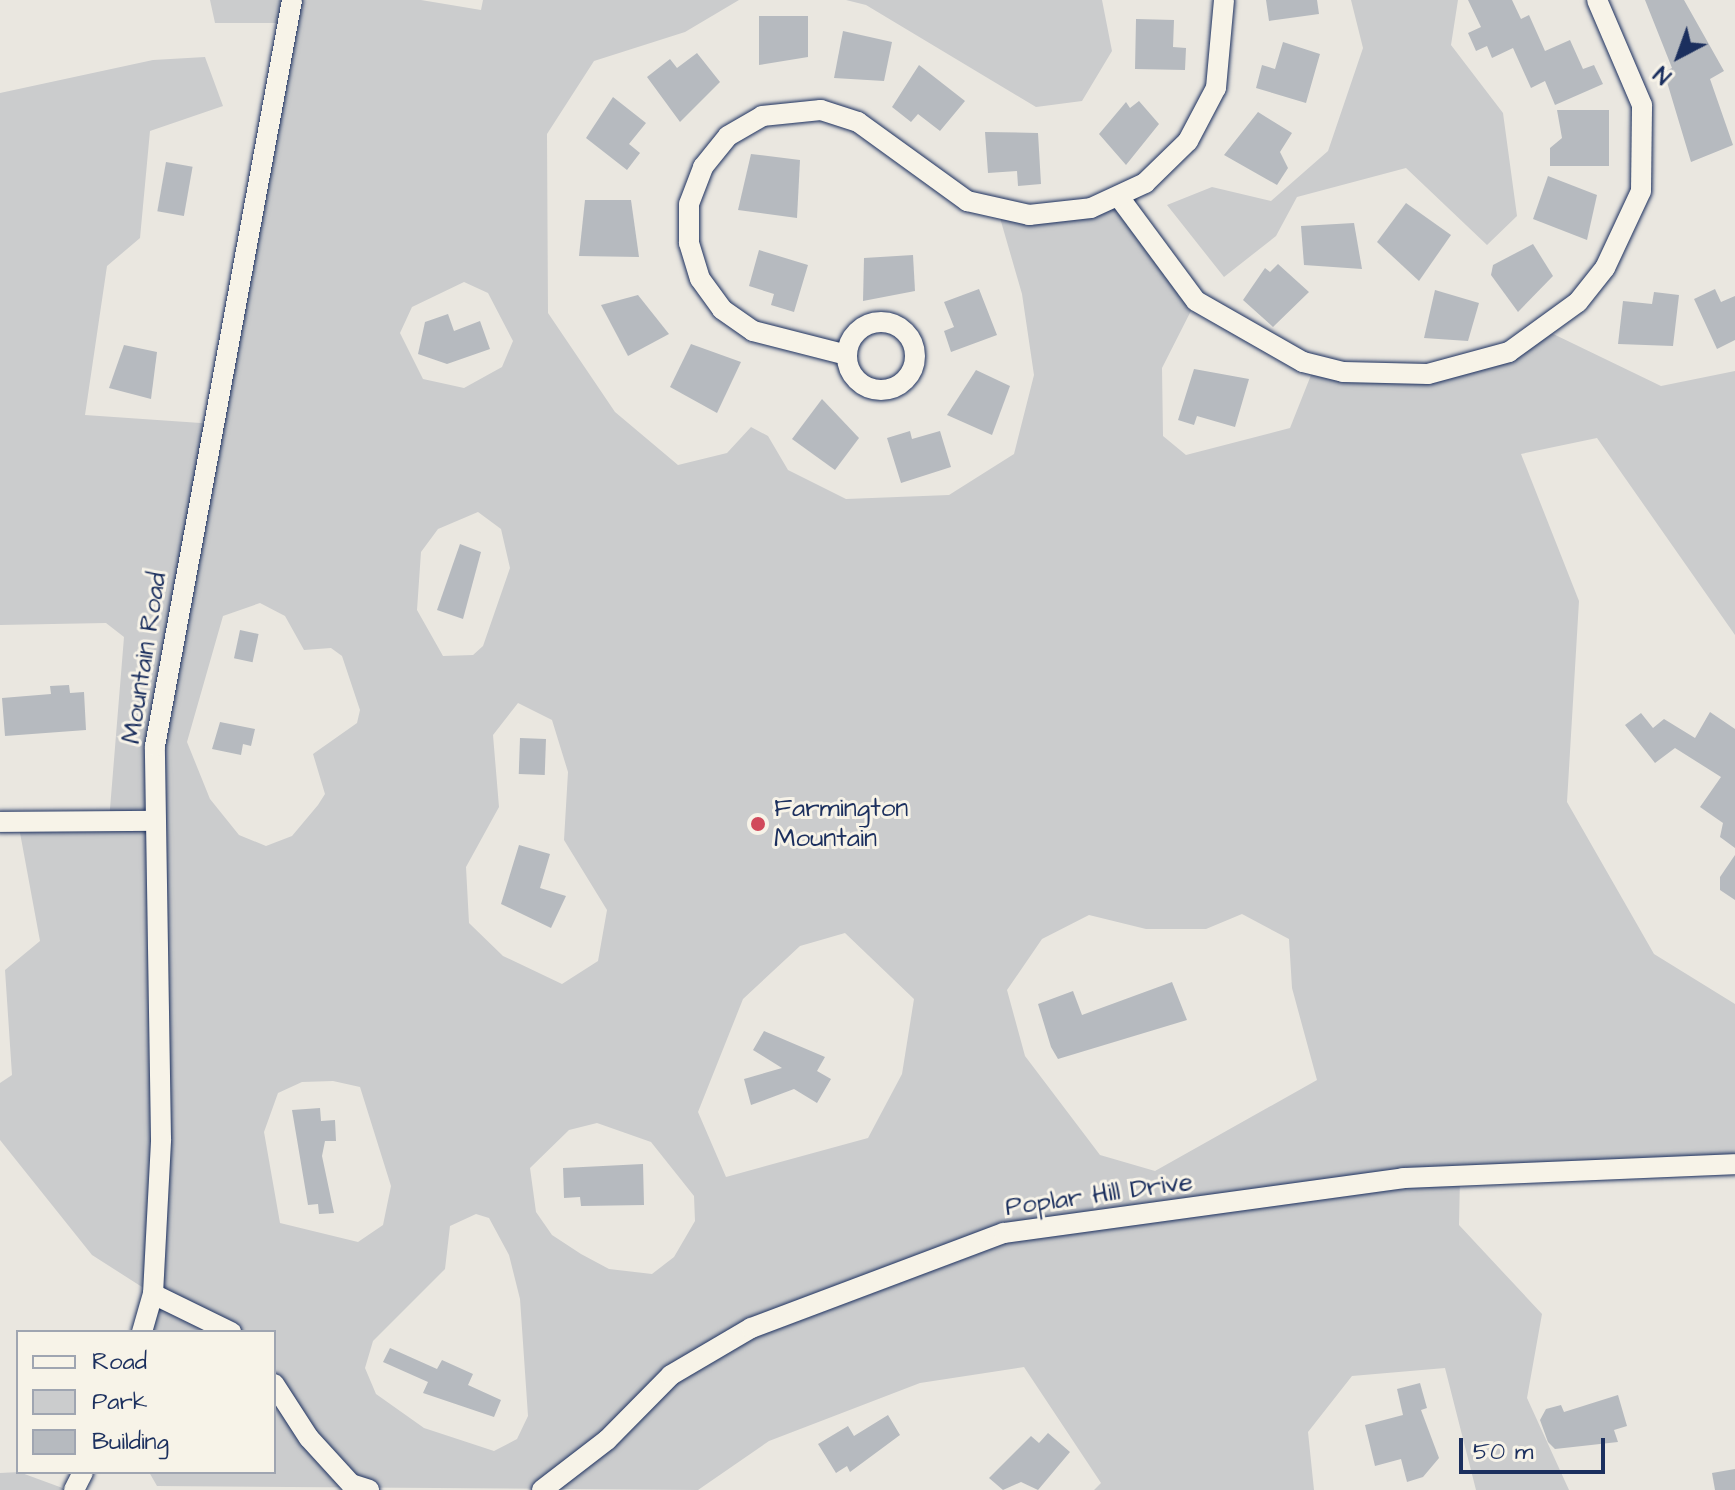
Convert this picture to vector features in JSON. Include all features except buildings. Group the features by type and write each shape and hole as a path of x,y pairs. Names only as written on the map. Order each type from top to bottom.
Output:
{"street":[{"name":"Mountain Road","path":"143,1330 153,1294 161,1139 153,821 163,678 292,0"},
{"path":"847,355 753,331 722,309 700,279 687,223 694,185 714,150 744,125 801,109 840,114 875,133 938,187 998,211 1061,214 1119,197 1168,164 1204,116 1223,59 1224,0"},
{"path":"1119,197 1196,301 1303,362 1343,372 1428,374 1509,352 1545,330 1596,279 1641,191 1642,105 1597,0"},
{"path":"0,822 153,821"},
{"name":"Poplar Hill Drive","path":"542,1490 607,1440 671,1375 751,1328 1004,1233 1403,1178 1735,1164"},
{"path":"153,1294 227,1330"},
{"path":"276,1387 309,1438 351,1484 369,1490"}],"green space":[{"path":"210,0 421,0 481,10 483,0 739,0 685,32 594,61 547,134 548,313 615,412 678,465 727,453 751,427 768,436 788,470 846,499 949,495 1014,454 1034,375 1022,294 998,211 1119,197 1196,301 1162,368 1163,436 1186,455 1290,428 1315,365 1428,374 1545,330 1661,386 1735,371 1735,635 1597,438 1521,454 1579,601 1567,802 1654,954 1735,1004 1735,1164 1460,1177 1459,1225 1542,1314 1527,1398 1569,1490 1476,1490 1445,1368 1352,1376 1308,1432 1314,1490 1094,1490 1101,1483 1024,1367 920,1383 769,1441 698,1490 157,1486 150,1474 276,1474 276,1330 143,1330 153,1294 92,1255 0,1140 0,1083 12,1075 5,970 40,941 18,822 109,821 124,637 106,623 0,625 0,93 153,60 205,57 223,106 150,131 140,238 107,266 85,415 215,424 289,23 215,23","holes":["464,282 488,293 513,341 502,367 464,388 423,379 400,333 412,307","478,512 501,529 510,568 483,646 473,655 443,656 417,610 421,552 438,529","260,603 285,616 304,650 331,648 342,656 360,710 357,723 313,754 325,794 318,805 292,836 266,846 239,835 210,799 187,742 223,616","518,703 552,720 568,772 564,840 607,910 598,961 562,984 503,956 469,923 466,867 499,807 493,735","1242,914 1289,939 1292,988 1317,1080 1155,1171 1100,1155 1025,1056 1007,990 1042,939 1089,915 1146,929 1206,929","845,933 914,999 902,1074 868,1138 726,1177 698,1112 743,999 800,946","333,1081 360,1087 391,1186 383,1225 358,1242 280,1223 264,1132 278,1093 302,1082","597,1123 651,1142 694,1196 695,1221 674,1257 652,1274 609,1269 552,1235 536,1212 530,1168 569,1130","476,1214 489,1218 509,1255 520,1299 528,1416 517,1439 494,1451 424,1428 376,1394 365,1368 373,1341 445,1269 450,1226"]},
{"path":"846,0 1102,0 1112,51 1082,101 1036,107 866,5"},
{"path":"1351,0 1458,0 1451,45 1503,113 1517,216 1487,245 1406,168 1297,197 1276,236 1224,277 1167,205 1212,187 1271,201 1328,151 1363,48"},
{"path":"0,1473 24,1474 68,1490 0,1490"}],"place":[{"name":"Farmington Mountain","path":"758,824"}]}
